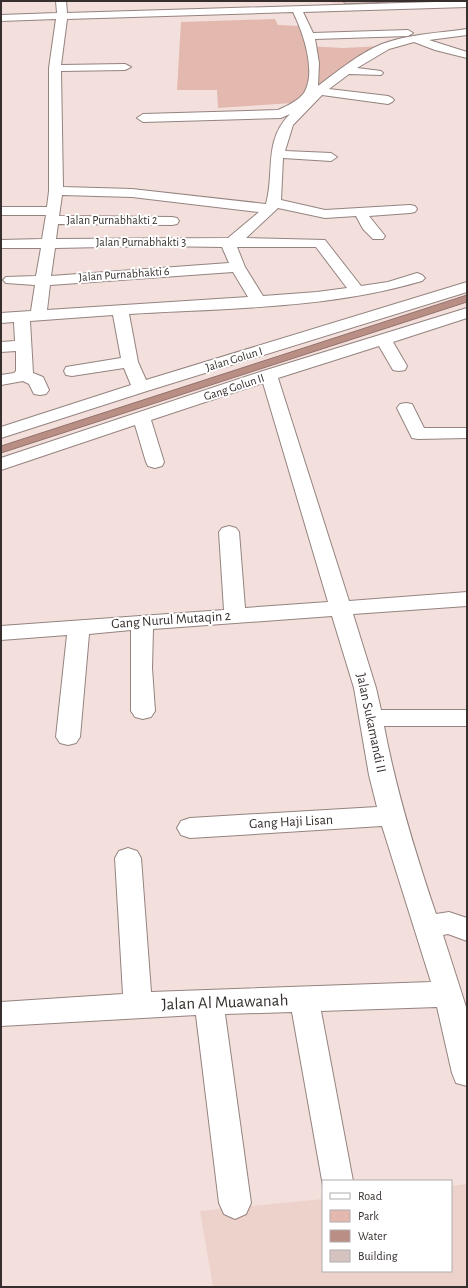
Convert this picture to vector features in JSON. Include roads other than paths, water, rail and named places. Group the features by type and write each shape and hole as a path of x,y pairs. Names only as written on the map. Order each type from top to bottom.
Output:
{"street":[{"path":"161,1 165,13"},
{"path":"222,1 227,11"},
{"path":"38,316 50,243 56,191 55,68 63,2"},
{"path":"1,18 296,9 332,4 467,4"},
{"path":"143,118 281,114 296,105 311,90 314,72 309,36 296,9"},
{"path":"309,36 467,32"},
{"path":"259,302 238,267 229,246 273,206 277,154 287,124 319,91 346,70 385,47 416,39 467,32"},
{"path":"416,39 440,48 467,55"},
{"path":"55,68 125,67"},
{"path":"346,70 377,73"},
{"path":"319,91 388,100"},
{"path":"158,106 296,105"},
{"path":"277,154 332,157"},
{"path":"56,191 140,194 273,206 325,214 410,209"},
{"name":"Jalan Purnabhakti 2","path":"1,211 52,216 172,221"},
{"path":"360,212 368,226 378,236"},
{"name":"Jalan Purnabhakti 3","path":"1,244 232,242 320,243 357,291"},
{"name":"Jalan Purnabhakti 6","path":"11,280 44,281 238,267"},
{"path":"1,318 259,302 311,308 357,291 390,286 417,278"},
{"name":"Jalan Golun I","path":"1,433 141,387 347,335 467,287"},
{"path":"311,308 347,335"},
{"path":"120,311 130,362 141,387"},
{"name":"Gang Golun II","path":"1,464 269,375 347,335 383,338 467,313"},
{"path":"22,317 25,372 23,375"},
{"path":"383,338 399,366"},
{"path":"1,347 23,345"},
{"path":"72,371 130,362"},
{"path":"1,380 23,375 37,381 40,390"},
{"name":"Jalan Sukamandi II","path":"269,375 365,688 381,775 426,926 449,994 467,1073"},
{"path":"406,408 418,434 467,433"},
{"path":"141,417 155,462"},
{"path":"229,532 235,616"},
{"name":"Gang Nurul Mutaqin 2","path":"1,633 467,599"},
{"path":"142,623 140,668 143,711"},
{"path":"68,737 79,627"},
{"path":"371,718 467,718"},
{"name":"Gang Haji Lisan","path":"190,828 392,816"},
{"path":"128,858 138,1006"},
{"path":"426,926 449,923 467,930"},
{"name":"Jalan Al Muawanah","path":"1,1014 209,1002 449,994"},
{"path":"304,999 337,1180"},
{"path":"209,1002 235,1203"}],"water":[{"path":"467,295 467,302 1,453 1,446"}]}
